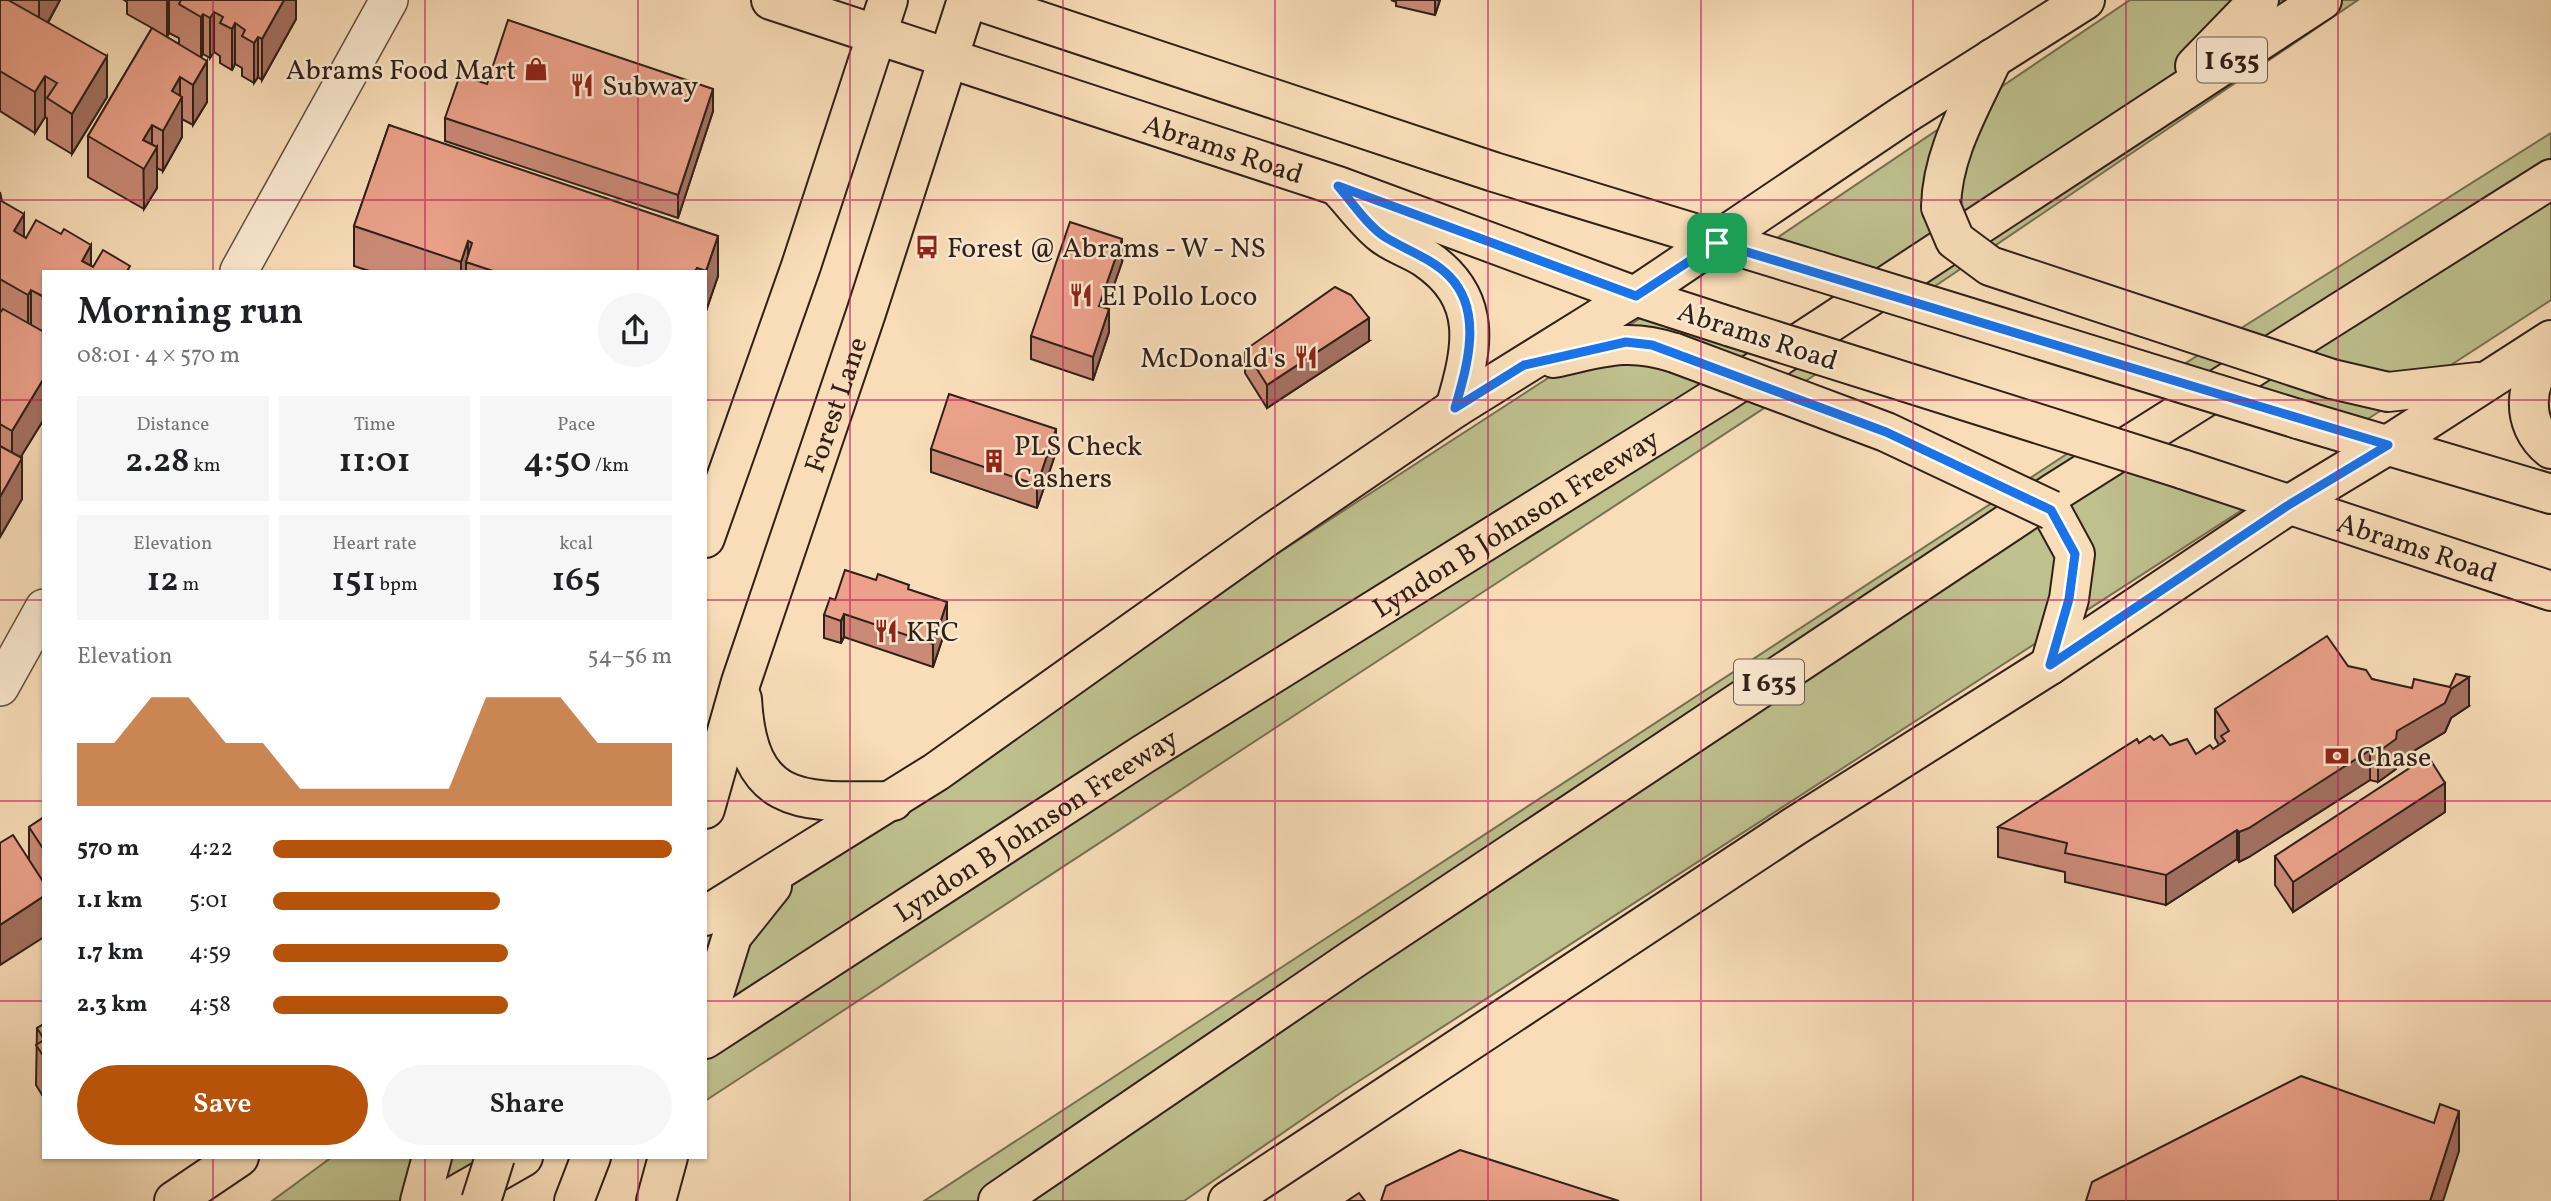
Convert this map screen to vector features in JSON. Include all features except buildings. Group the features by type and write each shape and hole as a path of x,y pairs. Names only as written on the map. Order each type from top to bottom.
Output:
{"main road":[{"name":"Abrams Road","path":"771,0 882,17 949,57 1338,186 1636,296 2551,591"},
{"name":"Forest Lane","path":"707,801 741,682 866,313 967,0"},
{"path":"976,0 1717,243 1818,271 2551,494"},
{"path":"707,915 893,801 1455,408 1636,296 1905,114 2085,0"},
{"path":"2142,120 2259,0"},
{"name":"Lyndon B Johnson Freeway","path":"707,1026 1723,393 2322,0"},
{"path":"707,532 801,266 882,17"},
{"path":"1993,58 1952,147 1942,177 1941,207 1955,240 1990,266 2332,379 2388,392 2488,380"},
{"name":"I 635","path":"998,1201 1353,959 2055,492 2551,179"},
{"path":"1338,186 1383,236 1424,257 1449,276 1462,295 1469,317 1469,340 1467,366 1455,408"},
{"path":"1228,1201 1796,826 2050,665 2287,506 2388,445 2551,340"},
{"path":"1524,365 1626,342 1675,353 1886,432 2051,510 2075,554 2069,599 2050,665"},
{"path":"2551,352 2534,375 2528,413 2534,431 2551,449"},
{"path":"741,682 743,720 751,749 768,780 782,792 827,802 893,801"},
{"path":"707,1024 732,936 789,867"},
{"path":"174,1201 236,1159"},
{"path":"420,1201 431,1159"},
{"path":"481,1201 494,1159"},
{"path":"446,1201 520,1159"},
{"path":"468,1201 521,1159"},
{"path":"574,1201 590,1159"},
{"path":"656,1201 667,1159"}],"street":[{"path":"240,270 389,0"},
{"path":"0,687 42,612"}],"green space":[{"path":"2130,0 2358,0 1925,293 1774,240"},
{"path":"2551,133 2551,300 2357,426 2170,373"},
{"path":"1656,308 1827,367 707,1100 707,924"},
{"path":"2076,448 2248,506 1342,1092 1184,1201 924,1201"},
{"path":"329,1159 478,1159 465,1201 272,1201"}],"place":[{"name":"Abrams Food Mart","path":"536,69"},
{"name":"Subway","path":"582,85"},
{"name":"Forest @ Abrams - W - NS","path":"927,247"},
{"name":"El Pollo Loco","path":"1081,295"},
{"name":"McDonald's","path":"1306,357"},
{"name":"PLS Check Cashers","path":"994,461"},
{"name":"KFC","path":"886,631"},
{"name":"Chase","path":"2337,756"}],"route":[{"path":"1338,186 1636,296 1717,243 1818,271 2388,445 2287,506 2050,665 2069,599 2075,554 2051,510 1886,432 1652,345 1626,342 1524,365 1455,408 1467,366 1469,340 1469,317 1462,295 1449,276 1424,257 1383,236 1338,186"}]}
